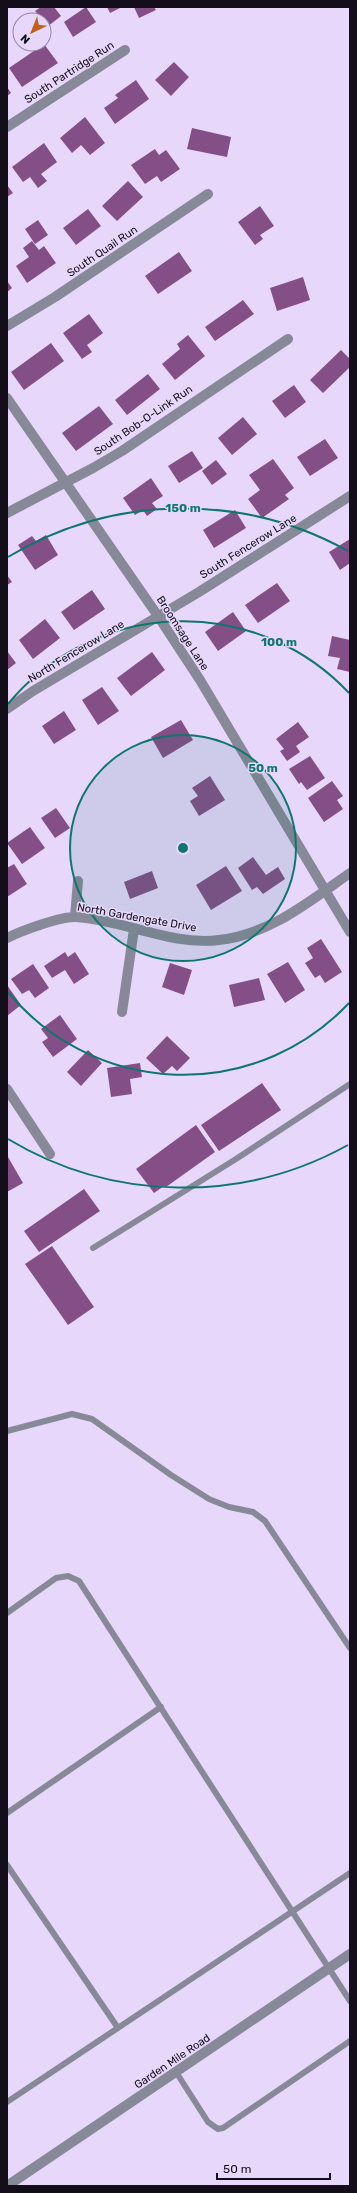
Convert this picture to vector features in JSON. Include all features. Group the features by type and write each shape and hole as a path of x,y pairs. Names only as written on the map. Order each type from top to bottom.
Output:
{"street":[{"name":"South Partridge Run","path":"7,127 124,50"},
{"name":"South Quail Run","path":"7,326 55,297 208,194"},
{"name":"South Bob-O-Link Run","path":"7,513 66,483 122,450 288,339"},
{"name":"Broomsage Lane","path":"7,398 158,616 200,680 350,932"},
{"name":"South Fencerow Lane","path":"158,616 350,496"},
{"name":"North Fencerow Lane","path":"7,709 39,687 158,616"},
{"name":"North Gardengate Drive","path":"7,938 44,924 75,916 187,940 219,940 250,934 264,928 350,874"},
{"path":"75,916 78,881"},
{"path":"122,1012 134,929"},
{"path":"7,1089 50,1154"},
{"name":"Garden Mile Road","path":"7,2186 350,1954"}],"lane":[{"path":"93,1248 236,1159 350,1084"},
{"path":"7,1431 72,1414 83,1415 92,1419 171,1475 209,1499 229,1507 253,1512 265,1521 350,1648"},
{"path":"7,1613 56,1578 68,1576 79,1581 350,2001"},
{"path":"7,1813 161,1707"},
{"path":"7,1865 118,2028"},
{"path":"7,2102 294,1912 350,1873"},
{"path":"176,2072 208,2122 218,2129 223,2128 350,2041"}],"building":[{"path":"41,7 54,7 61,16 52,23 52,12 35,11"},
{"path":"86,7 96,22 73,37 64,22"},
{"path":"107,7 122,7 110,13"},
{"path":"134,7 154,7 156,10 139,18"},
{"path":"32,52 50,52 58,63 22,87 9,68"},
{"path":"174,62 189,77 171,96 155,80"},
{"path":"136,80 149,99 115,124 104,108 118,98 115,95"},
{"path":"7,87 11,93 7,96"},
{"path":"85,117 105,143 90,155 81,145 72,153 60,138"},
{"path":"192,128 231,137 227,157 187,149"},
{"path":"44,143 57,162 41,174 47,181 38,188 30,177 23,182 12,167"},
{"path":"155,149 159,155 166,150 180,169 161,182 157,176 145,184 131,165"},
{"path":"128,181 143,197 117,221 102,206"},
{"path":"7,185 13,193 7,197"},
{"path":"260,206 274,226 260,235 263,239 255,245 238,222"},
{"path":"88,209 101,226 76,245 63,228"},
{"path":"38,220 48,235 35,244 25,229"},
{"path":"32,241 39,250 44,246 56,263 27,283 16,266 29,257 23,248"},
{"path":"179,252 192,271 158,294 145,276"},
{"path":"303,277 310,300 277,311 270,288"},
{"path":"7,281 12,288 7,292"},
{"path":"243,300 254,314 215,341 205,327"},
{"path":"89,314 103,333 87,345 92,352 82,359 63,333"},
{"path":"188,335 205,356 175,380 162,364 180,349 177,344"},
{"path":"51,343 64,361 24,390 11,372"},
{"path":"341,350 350,359 350,367 323,393 310,380"},
{"path":"148,374 160,389 127,415 115,400"},
{"path":"294,385 306,402 285,418 272,401"},
{"path":"99,406 113,424 76,451 62,433"},
{"path":"243,417 257,434 232,455 218,438"},
{"path":"325,439 338,458 310,476 297,457"},
{"path":"192,451 203,468 179,483 168,466"},
{"path":"273,459 294,488 285,495 289,499 262,518 248,499 260,490 249,475"},
{"path":"216,460 227,474 212,485 202,471"},
{"path":"151,478 163,496 152,503 157,509 147,516 143,510 135,515 123,498"},
{"path":"235,510 246,528 214,548 203,530"},
{"path":"46,535 58,555 35,570 18,545 32,536 36,541"},
{"path":"350,539 350,563 340,570 329,552"},
{"path":"7,575 12,582 7,585"},
{"path":"277,583 290,601 258,623 245,605"},
{"path":"92,590 105,609 74,630 61,612"},
{"path":"233,612 246,631 218,651 205,632"},
{"path":"45,619 60,638 33,659 19,640"},
{"path":"332,636 350,640 350,672 337,669 340,658 328,656"},
{"path":"7,651 16,663 7,670"},
{"path":"152,652 165,670 131,696 117,678"},
{"path":"102,687 119,711 98,725 82,700"},
{"path":"64,711 76,730 54,744 42,726"},
{"path":"181,720 193,740 163,758 151,737"},
{"path":"298,722 309,737 296,746 300,752 287,761 280,751 284,749 276,739"},
{"path":"310,756 325,778 307,790 301,782 299,784 289,769"},
{"path":"210,776 225,800 199,816 190,801 198,796 192,788"},
{"path":"332,781 343,796 337,800 343,809 324,822 308,798"},
{"path":"56,808 70,828 55,838 41,818"},
{"path":"30,827 45,848 22,864 7,843"},
{"path":"253,857 266,875 278,867 285,879 263,894 257,887 252,890 238,868"},
{"path":"14,864 27,884 7,897 7,868"},
{"path":"226,866 242,891 211,910 196,885"},
{"path":"152,871 158,888 130,899 124,882"},
{"path":"321,939 342,972 325,983 320,975 315,978 305,963 313,958 307,948"},
{"path":"65,952 68,957 75,952 89,974 74,984 65,970 52,978 44,966"},
{"path":"288,962 305,990 285,1003 267,974"},
{"path":"170,963 192,970 184,995 162,987"},
{"path":"33,964 49,988 35,998 29,990 22,994 11,979"},
{"path":"259,978 265,1000 234,1007 229,985"},
{"path":"7,985 21,1005 7,1016"},
{"path":"60,1015 77,1039 53,1057 42,1042 48,1038 41,1029"},
{"path":"167,1036 190,1058 177,1071 172,1066 163,1074 146,1058"},
{"path":"88,1050 102,1063 81,1086 67,1072"},
{"path":"140,1063 142,1077 130,1079 132,1094 111,1097 107,1068"},
{"path":"262,1083 281,1110 219,1151 201,1125"},
{"path":"196,1125 215,1152 166,1187 164,1186 154,1193 136,1169"},
{"path":"8,1157 23,1183 7,1192 7,1158"},
{"path":"84,1189 100,1211 39,1252 24,1231"},
{"path":"52,1246 94,1307 68,1325 25,1264"}]}
